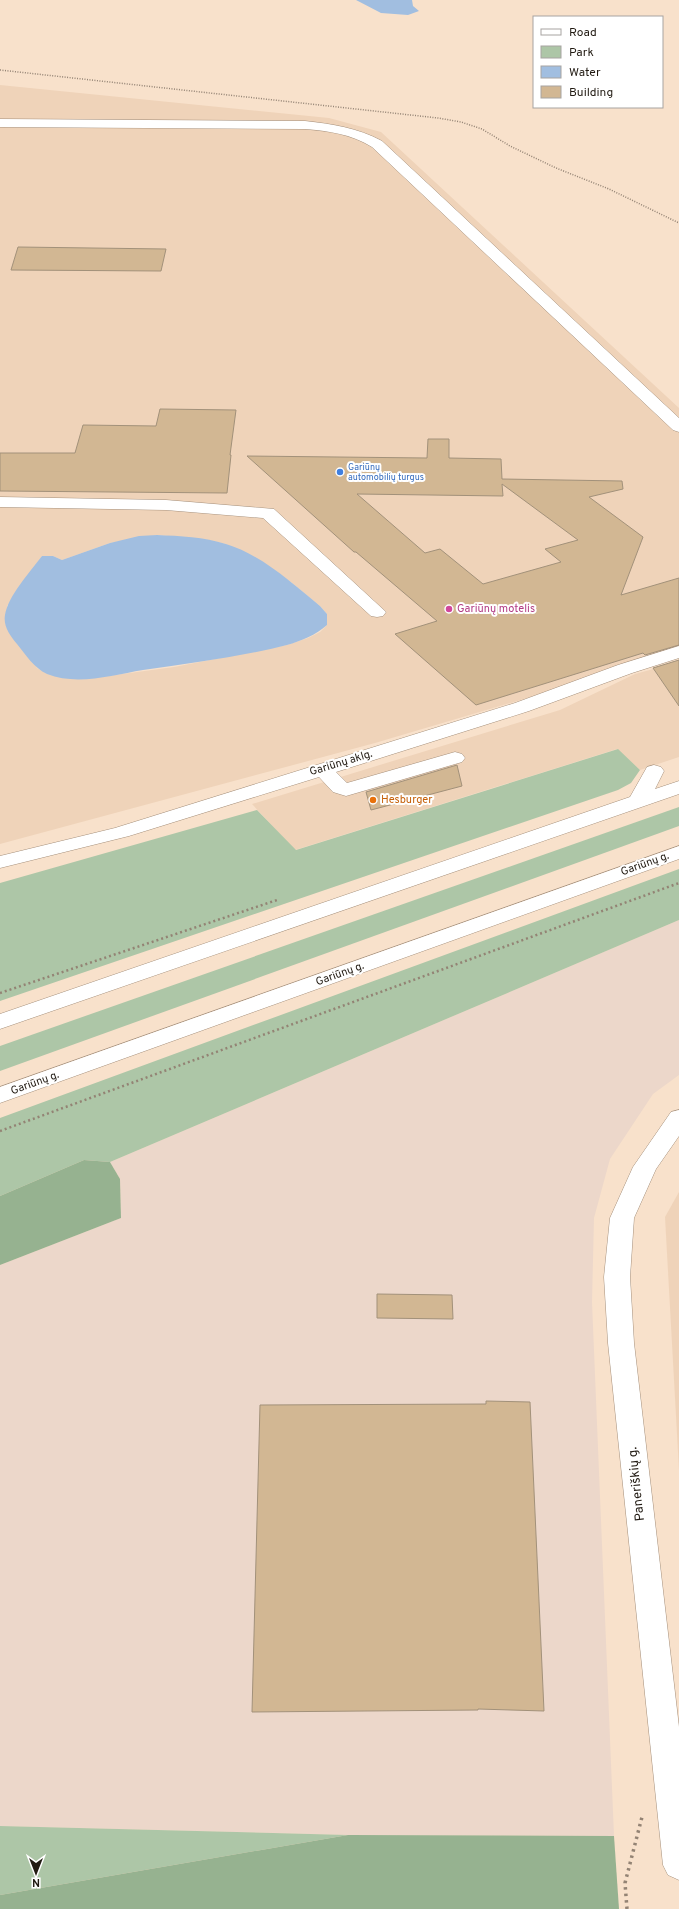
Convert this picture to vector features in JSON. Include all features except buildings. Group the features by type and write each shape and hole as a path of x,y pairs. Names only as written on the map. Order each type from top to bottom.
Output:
{"main road":[{"path":"0,123 305,125 347,130 364,136 377,144 469,228 679,428"},
{"path":"0,502 166,505 268,513 377,612"},
{"name":"Gariūnų aklg.","path":"0,862 122,832 522,707 626,669 679,652"},
{"path":"322,769 340,788 346,790 454,758"},
{"path":"638,801 654,771"},
{"path":"0,1022 679,787"},
{"name":"Gariūnų g.","path":"0,1095 679,852"},
{"name":"Paneriškių g.","path":"679,1118 645,1167 622,1218 617,1277 621,1342 676,1806 679,1865"}],"path":[{"path":"0,1131 679,883"},
{"path":"627,1909 625,1883 644,1808 676,1806"}],"shaded area":[{"name":"Gariūnų automobilių turgus","path":"0,85 329,118 381,132 679,408 679,653 375,743 0,844","holes":["157,535 203,539 226,544 291,582 320,606 327,614 327,625 320,632 287,645 174,667 100,677 62,677 48,674 37,668 7,606 42,556 53,556 62,560 110,543"]},
{"path":"679,662 679,757 640,770 617,749 295,850 252,804 560,710 635,674"},
{"path":"679,920 679,1075 653,1094 610,1159 594,1218 592,1302 614,1836 348,1835 0,1826 0,1265 121,1218 120,1179 110,1162"},
{"path":"679,1192 679,1470 665,1217"}],"green space":[{"path":"618,749 640,770 631,783 618,790 0,1001 0,883 257,810 296,850"},
{"path":"679,807 679,826 0,1071 0,1046"},
{"path":"679,869 679,920 110,1162 84,1160 0,1196 0,1118"},
{"path":"84,1160 110,1162 120,1179 121,1218 0,1265 0,1196"},
{"path":"0,1826 348,1835 0,1895"},
{"path":"348,1835 614,1836 619,1909 0,1909 0,1895"}],"water":[{"path":"356,0 412,0 413,6 419,11 408,15 381,13"},
{"path":"157,535 201,538 226,544 252,555 276,570 320,606 327,614 327,625 303,640 287,645 251,653 107,677 70,679 47,674 34,665 14,641 6,627 5,615 10,600 15,592 42,556 53,556 62,560 110,543 139,536"}],"place":[{"name":"Gariūnų automobilių turgus","path":"340,472"},
{"name":"Gariūnų motelis","path":"449,609"},
{"name":"Hesburger","path":"373,800"}]}
